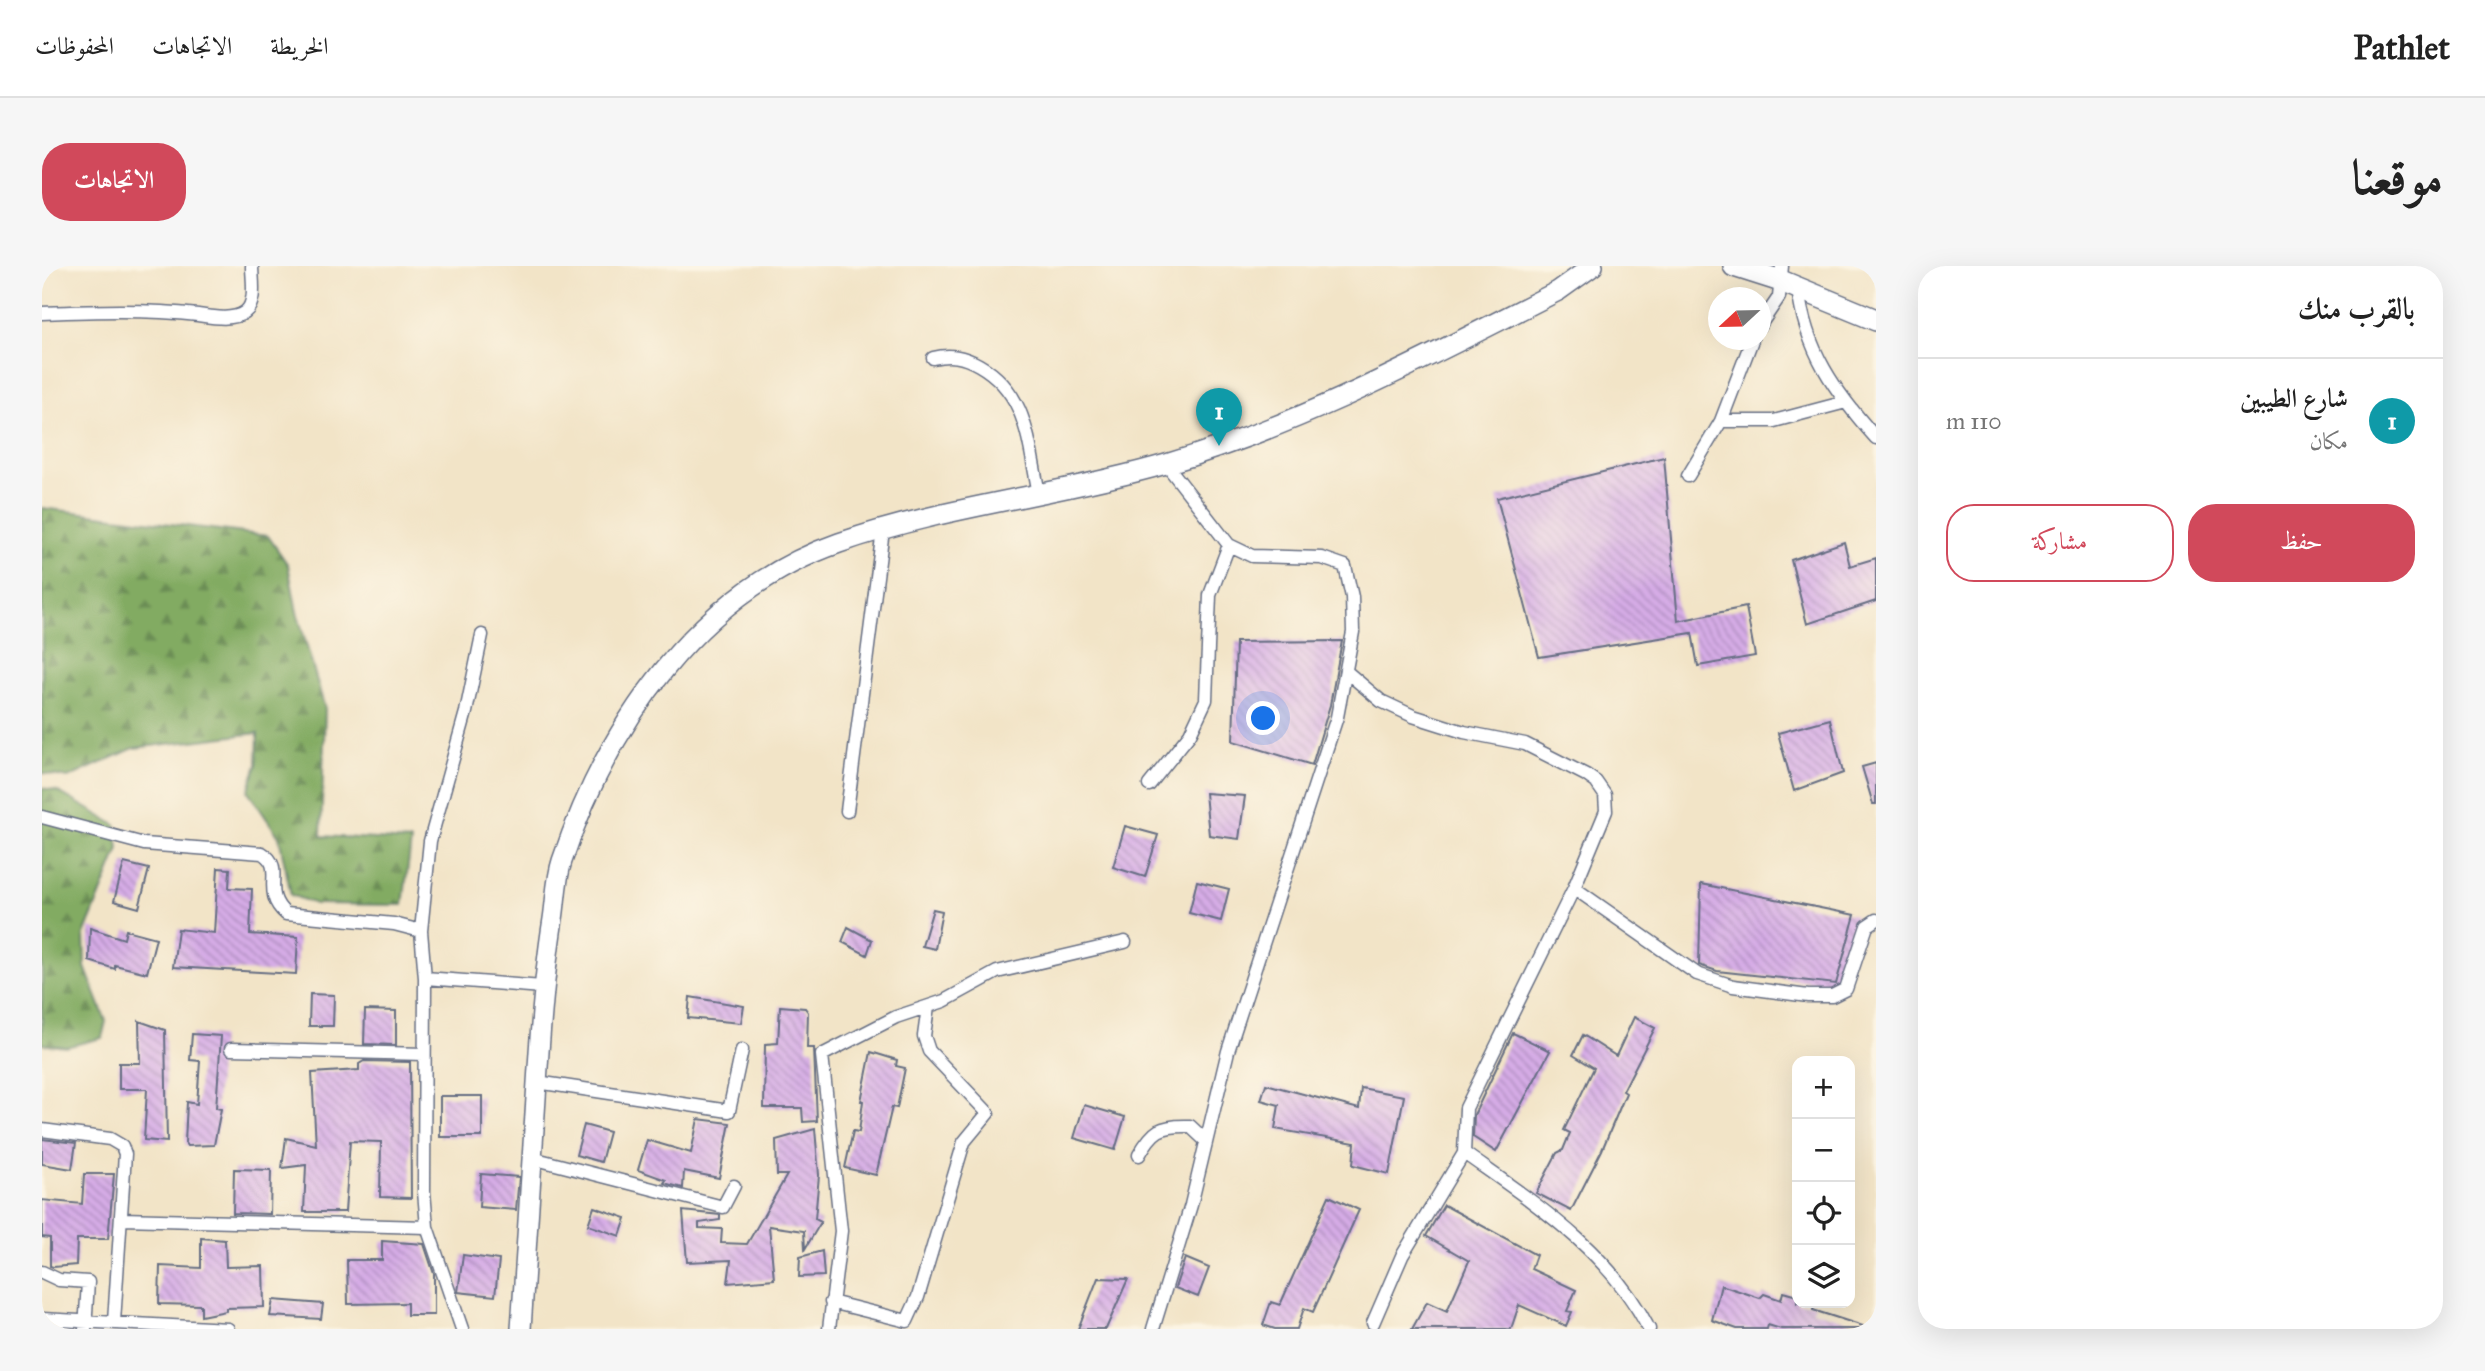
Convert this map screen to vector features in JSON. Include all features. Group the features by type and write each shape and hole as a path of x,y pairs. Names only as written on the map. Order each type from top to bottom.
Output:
{"main road":[{"path":"521,1329 543,988 561,864 601,764 638,703 684,647 723,607 779,570 837,544 883,530 1166,464 1303,416 1558,291 1593,266"},
{"path":"1734,266 1787,278 1876,320"}],"street":[{"path":"42,313 162,311 216,317 238,316 248,310 252,301 252,266"},
{"path":"1771,309 1787,278"},
{"path":"1787,278 1808,341 1846,402 1876,438"},
{"path":"1688,476 1721,421 1748,350"},
{"path":"933,359 948,355 967,358 1000,378 1013,393 1023,416 1039,493"},
{"path":"1721,421 1774,421 1846,402"},
{"path":"1153,1329 1206,1141 1228,1051 1338,717 1348,673 1353,632 1352,597 1345,566 1322,558 1252,556 1229,545 1166,464"},
{"path":"847,811 883,530"},
{"path":"1149,785 1190,734 1206,700 1210,595 1229,545"},
{"path":"462,1329 427,1227 424,1191 425,978 421,932 430,841 466,712 482,635"},
{"path":"1348,673 1381,701 1413,716 1464,732 1525,744 1596,782 1605,795 1606,811 1574,888 1466,1108 1464,1153 1402,1256 1373,1323"},
{"path":"42,817 144,844 262,853 270,858 274,867 271,895 276,906 286,914 394,924 421,932"},
{"path":"1574,888 1697,974 1733,986 1808,996 1832,996 1846,989 1867,926 1876,920"},
{"path":"829,1329 841,1231 822,1055 896,1017 944,1002 997,972 1125,942"},
{"path":"425,978 543,988"},
{"path":"831,1303 907,1321 918,1297 964,1142 988,1114 929,1051 924,1036 928,1007"},
{"path":"231,1049 424,1055"},
{"path":"537,1082 729,1111 742,1050"},
{"path":"1139,1155 1151,1134 1171,1126 1190,1126 1206,1141"},
{"path":"42,1130 110,1139 122,1146 125,1154 114,1322"},
{"path":"1464,1153 1562,1222 1626,1291 1649,1329"},
{"path":"532,1158 723,1207 734,1186"},
{"path":"122,1219 427,1227"},
{"path":"42,1272 59,1280 88,1282 86,1325"},
{"path":"42,1319 86,1325 114,1322 228,1329"}],"green space":[{"path":"42,508 268,536 288,565 297,612 325,709 321,836 411,841 403,905 315,904 291,895 279,837 248,791 257,765 258,733 134,748 68,778 42,773"},
{"path":"42,788 57,791 116,825 119,849 84,935 85,967 106,1021 102,1038 66,1047 42,1044"}],"building":[{"path":"1664,457 1678,621 1746,607 1755,656 1698,666 1692,633 1539,657 1497,498"},
{"path":"1844,542 1850,566 1876,558 1876,601 1807,624 1791,560"},
{"path":"1342,641 1330,705 1312,765 1233,741 1236,642"},
{"path":"1830,719 1843,773 1794,791 1778,733"},
{"path":"1876,763 1876,804 1873,804 1862,767"},
{"path":"1205,793 1245,796 1239,839 1209,835"},
{"path":"1125,826 1158,835 1145,877 1113,867"},
{"path":"124,863 149,869 139,908 114,901"},
{"path":"218,868 230,869 229,888 252,889 250,934 298,937 296,974 173,967 178,929 214,933"},
{"path":"1197,881 1229,889 1221,921 1189,913"},
{"path":"1701,884 1855,915 1836,984 1717,971 1699,965"},
{"path":"933,909 942,911 935,949 922,946"},
{"path":"848,927 872,940 867,955 842,942"},
{"path":"90,928 124,939 126,930 156,938 147,973 115,965 115,969 89,961"},
{"path":"310,994 334,995 333,1026 309,1026"},
{"path":"690,997 744,1006 741,1023 688,1018"},
{"path":"780,1006 805,1008 808,1012 807,1048 814,1048 817,1121 803,1122 802,1108 764,1108 765,1044 778,1043"},
{"path":"365,1010 396,1011 396,1045 364,1044"},
{"path":"1634,1017 1655,1028 1623,1091 1626,1093 1602,1150 1571,1211 1536,1193 1557,1153 1563,1150 1570,1133 1564,1130 1594,1068 1573,1055 1583,1035 1616,1056"},
{"path":"139,1021 165,1030 167,1142 144,1140 147,1089 119,1089 119,1063 140,1063"},
{"path":"1513,1033 1550,1051 1496,1152 1473,1137 1474,1115"},
{"path":"192,1034 221,1036 216,1108 221,1109 214,1145 187,1146 185,1143 187,1102 197,1104 200,1061 190,1060"},
{"path":"871,1052 897,1060 896,1066 905,1068 897,1108 892,1107 876,1175 845,1168 853,1131 859,1132 861,1101"},
{"path":"364,1061 410,1062 411,1198 380,1197 381,1142 350,1141 345,1212 304,1212 306,1165 282,1168 286,1138 316,1145 312,1073 359,1070 359,1064"},
{"path":"1266,1084 1359,1109 1361,1088 1404,1096 1389,1174 1353,1165 1355,1143 1275,1129 1279,1105 1261,1100"},
{"path":"440,1096 482,1096 482,1137 440,1137"},
{"path":"1084,1105 1125,1117 1115,1150 1074,1138"},
{"path":"698,1119 730,1123 719,1178 684,1171 683,1188 664,1183 666,1180 638,1170 647,1140 691,1153"},
{"path":"584,1125 609,1132 601,1162 576,1155"},
{"path":"815,1129 819,1175 815,1219 821,1222 805,1249 804,1231 769,1226 774,1279 728,1283 731,1260 687,1262 683,1211 720,1215 720,1220 699,1223 699,1228 722,1229 721,1243 747,1244 787,1175 777,1175 776,1140"},
{"path":"42,1139 76,1143 72,1169 42,1164"},
{"path":"234,1169 271,1170 270,1214 233,1213"},
{"path":"84,1174 114,1174 108,1239 77,1239 76,1265 50,1266 50,1238 42,1237 42,1200 82,1204"},
{"path":"481,1174 519,1177 516,1210 479,1207"},
{"path":"1329,1196 1359,1210 1313,1312 1304,1308 1297,1329 1275,1329 1263,1325 1271,1302 1280,1305"},
{"path":"1444,1205 1536,1255 1531,1269 1576,1290 1567,1311 1572,1312 1566,1326 1519,1305 1511,1329 1412,1329 1427,1302 1447,1311 1469,1261 1426,1236"},
{"path":"594,1207 626,1218 620,1236 588,1225"},
{"path":"201,1238 225,1240 226,1267 263,1266 264,1307 226,1308 226,1311 201,1316 201,1305 159,1304 160,1266 201,1268"},
{"path":"382,1241 424,1244 434,1274 434,1315 407,1315 407,1303 348,1304 347,1260 382,1260"},
{"path":"822,1251 824,1276 799,1277 800,1257"},
{"path":"463,1255 499,1260 495,1296 458,1292"},
{"path":"1185,1258 1209,1268 1198,1297 1175,1288"},
{"path":"1098,1278 1128,1279 1106,1329 1078,1329"},
{"path":"1721,1285 1760,1298 1764,1294 1781,1300 1783,1292 1792,1295 1792,1308 1814,1308 1863,1326 1863,1329 1781,1329 1768,1325 1767,1329 1737,1329 1712,1320"},
{"path":"273,1300 323,1304 321,1319 270,1316"}],"place":[{"name":"شارع الطيبين","path":"1219,446"}]}
